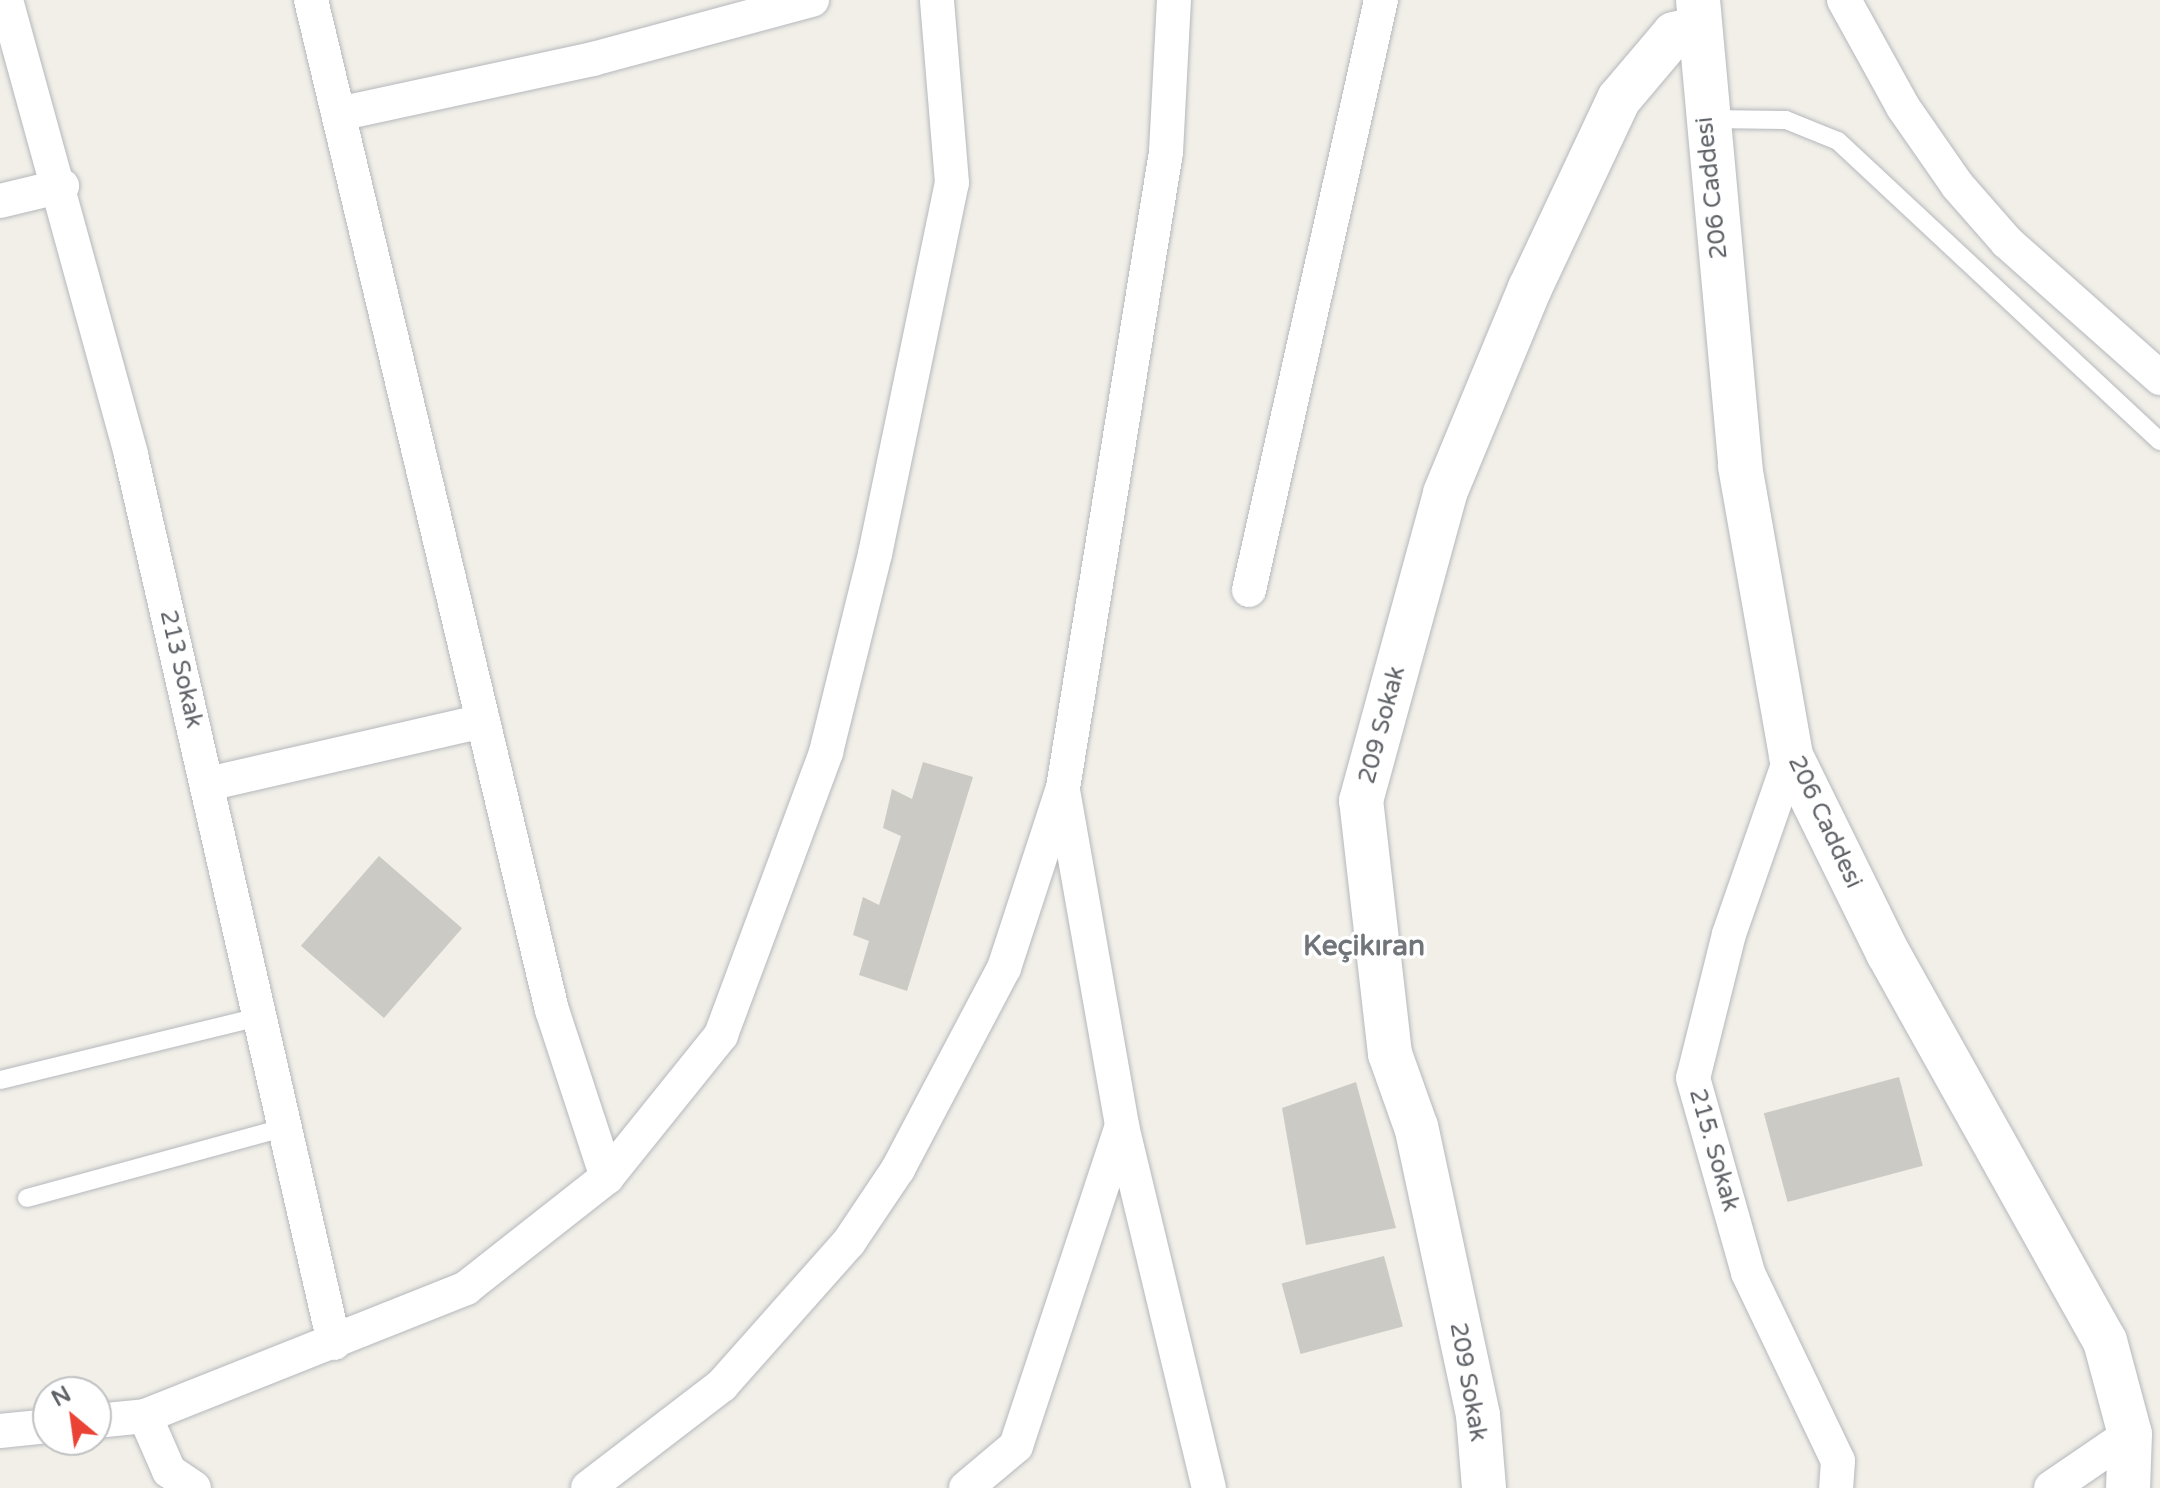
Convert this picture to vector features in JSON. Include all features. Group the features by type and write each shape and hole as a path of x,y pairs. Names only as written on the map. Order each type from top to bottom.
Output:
{"street":[{"name":"213 Sokak","path":"6,0 62,186 208,784 334,1343"},
{"path":"311,0 343,113 552,1010 607,1177"},
{"path":"343,113 593,59 812,0"},
{"path":"112,1419 145,1416 466,1288 607,1177 721,1035 826,752 952,183 937,0"},
{"path":"588,1488 722,1385 849,1242 898,1169 1004,968 1063,788 1166,152 1174,0"},
{"path":"1249,590 1381,0"},
{"path":"1844,0 1903,107 1958,186 2007,242 2160,378"},
{"name":"206 Caddesi","path":"1697,14 1740,466 1791,756 1888,953 2105,1341 2145,1423 2128,1488"},
{"name":"209 Sokak","path":"1484,1488 1472,1385 1416,1127 1390,1054 1361,801 1445,493 1530,288 1619,99 1674,34 1697,14"},
{"path":"0,201 62,186"},
{"path":"208,784 483,721"},
{"name":"215. Sokak","path":"1791,756 1729,934 1693,1078 1748,1273 1838,1461 1836,1488"},
{"path":"1063,788 1122,1126 1209,1488"},
{"path":"966,1488 1016,1446 1122,1126"},
{"path":"145,1416 169,1471 194,1488"},
{"path":"2051,1488 2145,1423"},
{"path":"0,1431 32,1428"}],"lane":[{"path":"1705,119 1786,120 1838,141 2160,441"},
{"path":"0,1080 262,1016"},
{"path":"27,1198 287,1127"}],"building":[{"path":"923,762 973,777 907,991 859,975 869,941 853,935 863,897 879,905 901,836 883,828 892,789 912,799"},
{"path":"379,856 462,928 384,1018 301,946"},
{"path":"1899,1077 1923,1166 1788,1202 1764,1113"},
{"path":"1356,1082 1396,1228 1306,1245 1282,1108"},
{"path":"1384,1256 1403,1327 1301,1354 1282,1283"}],"district":[{"name":"Keçikıran","path":"1364,946"}]}
